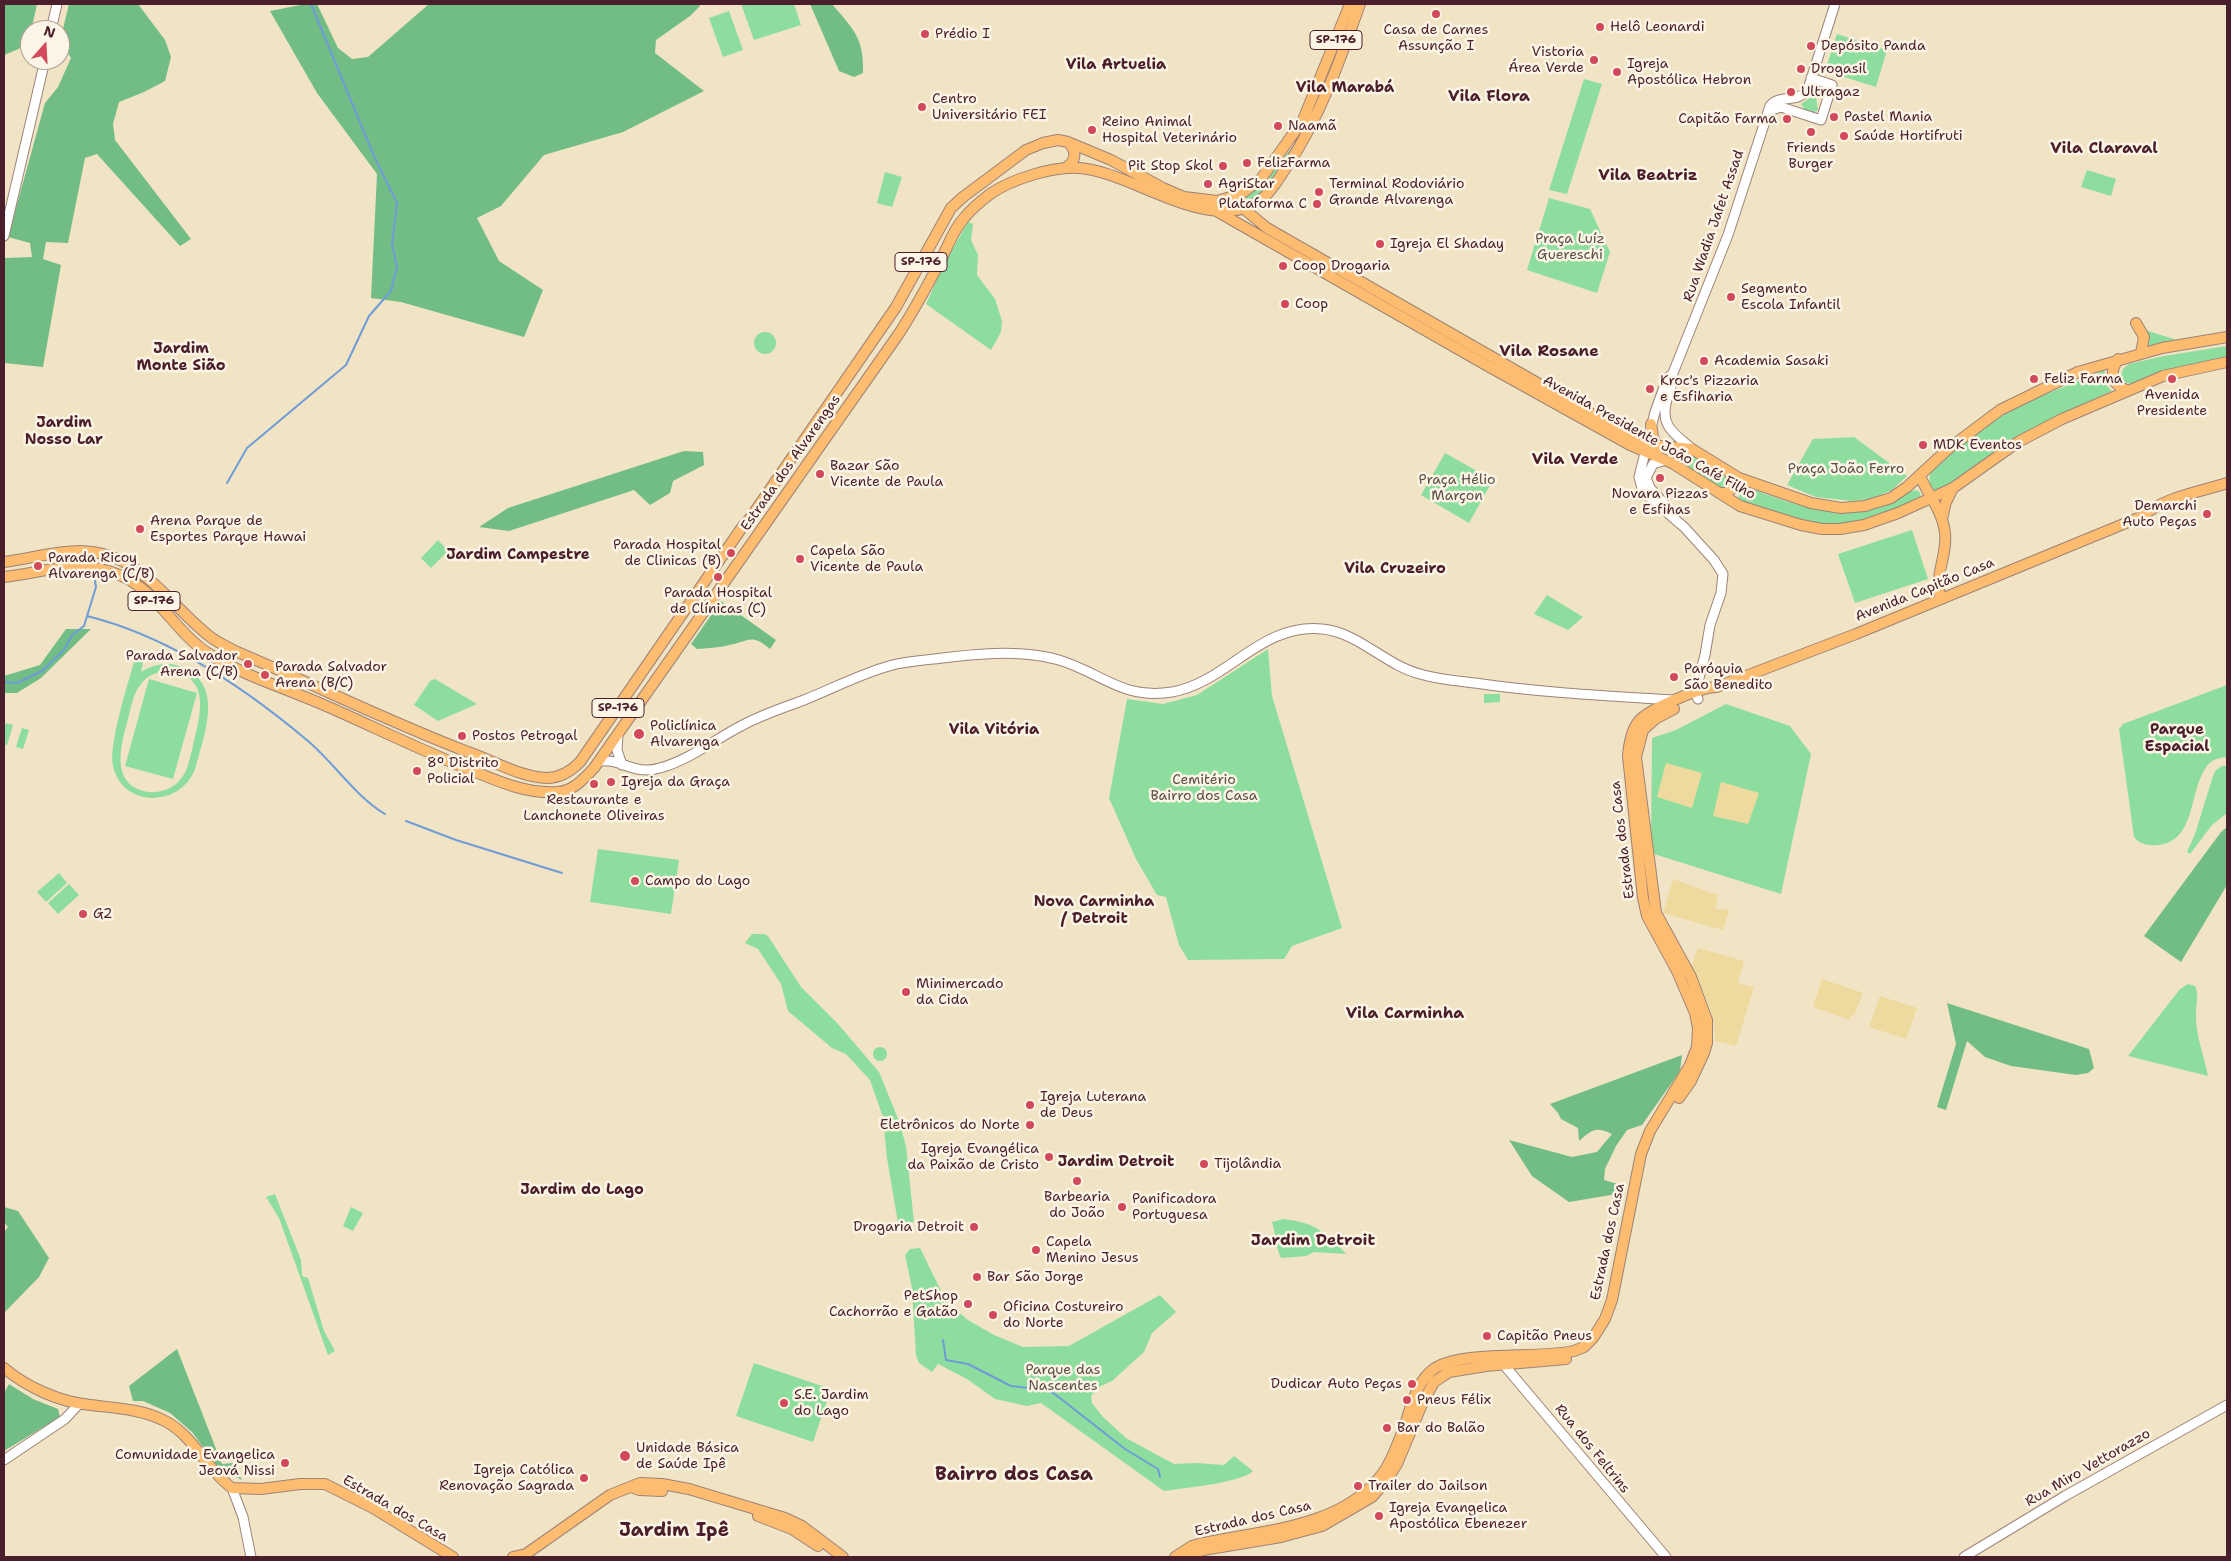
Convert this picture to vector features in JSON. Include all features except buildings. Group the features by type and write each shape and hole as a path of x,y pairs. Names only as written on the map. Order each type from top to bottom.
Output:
{"main road":[{"name":"Estrada dos Alvarengas","path":"4,562 78,551 110,557 130,564 156,584 196,625 215,641 429,737 521,773 549,778 561,776 571,771 580,762 742,526 751,517 839,391 903,297 951,208 980,183 1026,150 1043,142 1058,140 1068,142 1111,160 1177,194 1200,200 1226,200 1249,189 1261,179 1303,120 1350,4"},
{"name":"Estrada dos Alvarengas","path":"4,577 77,565 108,570 123,576 158,604 185,634 204,650 227,663 437,757 526,790 538,792 564,791 585,779 599,761 825,439 915,309 964,218 990,194 1016,180 1065,168 1080,168 1108,174 1173,201 1213,209 1233,210 1261,200 1276,183 1305,138 1339,64 1360,4"},
{"path":"1303,120 1305,138"},
{"path":"1065,168 1071,164 1075,155 1073,147 1068,142"},
{"path":"1014,159 1009,169 1010,174 1016,180"},
{"name":"Avenida Presidente João Café Filho","path":"1226,200 1243,207 1267,228 1490,358 1648,447 1740,506 1801,526 1840,530 1864,525 1953,488 2018,442 2062,419 2126,390 2186,370 2227,362"},
{"path":"1261,200 1261,214 1267,228"},
{"name":"Avenida Presidente João Café Filho","path":"1213,209 1400,314 1486,365 1648,447 1688,449 1730,474 1750,483 1811,503 1851,508 1891,498 1920,476 1948,449 2000,410 2078,372 2141,353 2227,337"},
{"path":"2136,323 2144,336 2141,353"},
{"path":"2118,359 2112,372 2112,378 2116,385 2126,390"},
{"path":"839,391 855,395"},
{"path":"1648,447 1651,424"},
{"path":"812,429 825,439"},
{"path":"1669,462 1677,450 1688,449"},
{"path":"1719,493 1727,493 1733,488 1734,479 1730,474"},
{"path":"1920,476 1930,499 1942,519"},
{"name":"Avenida Capitão Casa","path":"1660,708 1678,700 1711,693 1717,687 2143,516 2162,513 2200,496 2210,489 2227,483"},
{"path":"1941,598 1938,591 1938,580 1945,542 1942,519 1946,502 1953,488"},
{"path":"286,689 304,681"},
{"name":"Avenida Capitão Casa","path":"1655,719 1696,696"},
{"name":"Estrada dos Casa","path":"1502,1361 1574,1351 1587,1344 1601,1326 1612,1300 1643,1148 1653,1126 1684,1078 1697,1047 1698,1028 1695,1014 1670,956 1647,916 1643,898 1628,765 1631,737 1641,718 1660,708"},
{"name":"Estrada dos Casa","path":"1182,1556 1199,1544 1285,1528 1318,1519 1342,1507 1372,1486 1387,1467 1419,1389 1428,1374 1443,1365 1464,1360 1502,1361 1578,1356 1589,1349 1604,1331 1617,1295 1646,1157 1656,1133 1691,1081 1707,1043 1707,1020 1704,1008 1682,960 1656,913 1653,898 1636,757 1643,730 1655,719"},
{"path":"4,1368 29,1385 56,1398 79,1404 127,1409 165,1420 185,1435 210,1466 232,1488"},
{"path":"513,1557 526,1554 610,1496 638,1483 662,1484 698,1492 802,1526 843,1557"},
{"name":"Estrada dos Casa","path":"232,1488 261,1489 300,1484 325,1484 373,1508 453,1557"},
{"path":"770,1516 798,1532 832,1557"}],"street":[{"path":"53,20 57,4"},
{"path":"1804,114 1798,104 1800,97 1808,89 1835,4"},
{"path":"4,236 43,70"},
{"path":"1769,111 1781,107 1821,120 1832,85 1812,78"},
{"path":"1769,111 1773,103 1788,98 1800,97"},
{"name":"Rua Wadia Jafet Assad","path":"1688,449 1664,419 1673,382 1673,373 1728,235 1769,111"},
{"name":"Rua Wadia Jafet Assad","path":"1651,424 1667,379 1673,373"},
{"path":"1648,447 1639,476 1642,488 1654,502 1684,527 1717,564 1722,574 1721,593 1710,626 1696,696"},
{"path":"1669,462 1653,464 1646,478 1650,488 1668,508 1672,516"},
{"path":"599,761 612,761 638,770 661,768 714,743 755,719 878,670 898,664 982,654 1040,655 1062,660 1124,689 1148,694 1188,688 1215,674 1251,649 1278,635 1321,628 1338,632 1407,670 1435,678 1536,692 1678,700"},
{"path":"618,735 617,750 622,765"},
{"name":"Rua dos Feltrins","path":"1502,1361 1666,1557"},
{"path":"4,1460 64,1419 79,1404"},
{"name":"Rua Miro Vettorazzo","path":"1964,1557 2059,1500 2227,1405"},
{"path":"232,1488 243,1517 251,1557"}],"green space":[{"path":"4,4 37,4 33,20 20,20 20,48 4,55"},
{"path":"69,4 138,4 165,40 171,57 165,81 119,102 113,124 115,140 191,239 180,246 97,154 85,158 68,243 46,242 43,259 61,265 43,367 4,363 5,258 32,257 30,243 8,237 45,103 58,87 66,70 70,70 70,20 65,20"},
{"path":"306,4 317,4 338,48 352,59 368,57 429,4 699,4 700,6 690,16 656,40 655,53 704,91 623,132 544,155 501,206 477,218 499,261 543,290 524,337 401,302 371,298 377,174 317,93 270,11"},
{"path":"741,4 794,4 801,25 754,40"},
{"path":"810,4 832,4 852,28 862,51 863,73 854,77 839,71"},
{"path":"729,11 743,50 723,57 709,18"},
{"path":"1837,34 1887,50 1876,87 1825,71"},
{"path":"1584,79 1602,84 1567,194 1549,190"},
{"path":"1814,83 1824,87 1824,92 1819,90 1816,97 1818,110 1813,113 1805,110 1801,104 1814,95"},
{"path":"1294,145 1296,146 1265,193 1251,202 1245,197 1265,180"},
{"path":"2087,170 2116,179 2111,196 2081,187"},
{"path":"885,172 902,177 892,207 877,203"},
{"name":"Praça Luíz Guereschi","path":"1549,198 1590,209 1610,252 1597,293 1527,270"},
{"path":"968,222 973,224 971,240 978,255 977,275 995,299 1002,321 1001,332 991,350 926,304 945,262"},
{"path":"2145,330 2180,341 2146,346"},
{"path":"765,332 773,335 776,343 773,351 765,354 757,351 754,343 757,335"},
{"path":"2227,346 2227,358 2133,384 2125,382 2121,375 2123,369 2129,364 2164,356"},
{"path":"2105,370 2105,382 2112,391 2061,414 2006,445 1939,494 1932,488 1930,477 1935,465 1991,422 2027,402"},
{"name":"Praça João Ferro","path":"1854,437 1907,476 1892,490 1871,499 1851,501 1816,497 1787,485 1813,439"},
{"path":"684,451 703,452 704,465 673,481 670,493 650,505 634,490 509,531 479,527 508,508"},
{"path":"1683,452 1688,452 1725,476 1729,481 1724,490 1685,466 1681,455"},
{"name":"Praça Hélio Marçon","path":"1445,453 1493,480 1469,523 1421,495"},
{"path":"1744,486 1807,507 1849,513 1870,510 1891,503 1911,491 1916,490 1921,493 1918,502 1864,523 1820,526 1737,500"},
{"path":"1912,530 1928,579 1855,603 1838,554"},
{"path":"438,540 448,551 431,568 421,558"},
{"path":"1547,595 1583,617 1568,630 1534,614"},
{"path":"721,601 776,640 770,649 759,641 754,640 746,640 721,647 697,649 691,644"},
{"path":"66,629 91,629 41,678 17,693 4,693 4,676 40,665"},
{"name":"Cemitério Bairro dos Casa","path":"1268,649 1272,696 1342,928 1292,946 1284,959 1188,960 1179,945 1166,897 1157,895 1136,859 1109,798 1127,699 1163,704 1197,695"},
{"path":"137,652 145,654 141,672 162,664 184,668 196,676 204,687 207,699 206,726 196,766 189,780 167,796 154,798 140,796 128,790 119,780 113,766 112,756 117,727","holes":["167,671 182,674 191,680 197,689 200,699 198,722 187,769 179,781 165,790 148,792 136,788 127,781 121,763 123,740 134,696 143,681 152,674"]},
{"path":"149,679 197,693 173,779 125,766"},
{"path":"435,679 477,704 438,721 414,705 430,681"},
{"path":"2227,685 2227,757 2213,760 2207,766 2201,776 2186,825 2179,834 2171,841 2158,845 2141,843 2134,837 2119,729 2123,724"},
{"path":"1484,694 1500,694 1500,702 1484,703"},
{"path":"1726,704 1790,726 1811,754 1781,894 1651,853 1652,738 1676,730"},
{"path":"6,723 13,725 7,745 4,744"},
{"path":"22,728 29,730 23,749 16,747"},
{"path":"2222,766 2227,766 2227,813 2212,825 2190,854 2187,852 2195,834 2213,776 2216,770"},
{"path":"2227,827 2227,885 2181,962 2144,936 2221,832"},
{"name":"Campo do Lago","path":"598,849 679,860 671,914 590,902"},
{"path":"59,873 67,883 46,902 37,892"},
{"path":"69,884 79,895 58,914 48,903"},
{"path":"752,934 768,936 801,987 838,1024 879,1072 899,1121 906,1146 914,1222 898,1223 887,1158 883,1117 870,1080 846,1054 832,1048 788,1011 781,984 758,949 745,943"},
{"path":"2188,984 2195,986 2196,989 2197,1029 2208,1076 2128,1056 2180,989"},
{"path":"1947,1003 2089,1049 2094,1068 2088,1073 2076,1075 2011,1066 1985,1057 1967,1041 1946,1110 1937,1107 1956,1044"},
{"path":"877,1047 883,1047 887,1054 883,1061 877,1061 873,1057 873,1051"},
{"path":"1682,1055 1680,1071 1642,1125 1627,1130 1616,1146 1605,1169 1604,1180 1625,1186 1623,1193 1569,1202 1532,1176 1509,1140 1572,1157 1597,1152 1612,1134 1601,1130 1594,1130 1579,1141 1578,1128 1561,1119 1550,1104"},
{"path":"275,1194 301,1260 302,1276 308,1278 324,1331 335,1351 328,1355 279,1218 266,1197"},
{"path":"4,1207 18,1211 49,1258 39,1277 4,1313 4,1232 8,1227 4,1222"},
{"path":"351,1207 363,1213 353,1231 343,1226"},
{"path":"1283,1219 1294,1220 1319,1229 1346,1254 1314,1252 1306,1256 1281,1258 1272,1222"},
{"name":"Parque das Nascentes","path":"920,1248 945,1299 956,1310 968,1320 994,1335 1023,1347 1069,1346 1160,1295 1176,1312 1152,1333 1144,1352 1112,1381 1101,1386 1091,1396 1092,1403 1103,1417 1126,1438 1174,1464 1224,1465 1234,1456 1253,1471 1237,1479 1225,1482 1164,1491 1041,1403 1027,1406 995,1399 967,1379 938,1364 932,1372 919,1363 916,1355 912,1288 905,1255 910,1249"},
{"path":"177,1349 222,1464 233,1463 242,1480 219,1469 192,1432 170,1413 143,1401 133,1401 129,1386"},
{"name":"S.E. Jardim do Lago","path":"754,1363 831,1389 813,1442 736,1416"},
{"path":"9,1384 33,1399 58,1409 60,1417 4,1451 4,1393"}],"sand":[{"path":"1666,763 1702,773 1692,808 1657,797"},
{"path":"1721,782 1759,793 1748,824 1713,816"},
{"path":"1673,879 1718,895 1715,909 1729,910 1723,930 1663,913"},
{"path":"1698,948 1744,961 1738,983 1754,987 1736,1046 1715,1041 1711,1012 1691,967"},
{"path":"1822,979 1863,993 1854,1016 1851,1015 1849,1020 1813,1007"},
{"path":"1880,996 1917,1008 1906,1039 1869,1027"}],"waterway":[{"path":"227,483 247,448 346,365 369,316 391,291 397,267 392,244 397,203 374,156 311,4"},
{"path":"4,682 17,683 42,671 64,650 72,635 84,626 96,587 94,575"},
{"path":"87,616 147,636 176,650 231,683 308,741 364,798 385,814"},
{"path":"406,821 456,840 562,873"},
{"path":"943,1340 946,1360 968,1364 1011,1386 1047,1390 1125,1449 1158,1469 1160,1477"}],"place":[{"name":"Casa de Carnes Assunção I","path":"1436,14"},
{"name":"Helô Leonardi","path":"1600,27"},
{"name":"Prédio I","path":"925,34"},
{"name":"Depósito Panda","path":"1811,46"},
{"name":"Vistoria Área Verde","path":"1594,60"},
{"name":"Drogasil","path":"1801,69"},
{"name":"Igreja Apostólica Hebron","path":"1617,72"},
{"name":"Ultragaz","path":"1791,92"},
{"name":"Centro Universitário FEI","path":"922,107"},
{"name":"Pastel Mania","path":"1834,117"},
{"name":"Capitão Farma","path":"1787,119"},
{"name":"Naamã","path":"1278,126"},
{"name":"Reino Animal Hospital Veterinário","path":"1092,130"},
{"name":"Friends Burger","path":"1811,132"},
{"name":"Saúde Hortifruti","path":"1844,136"},
{"name":"FelizFarma","path":"1247,163"},
{"name":"Pit Stop Skol","path":"1223,166"},
{"name":"AgriStar","path":"1208,184"},
{"name":"Terminal Rodoviário Grande Alvarenga","path":"1319,192"},
{"name":"Plataforma C","path":"1317,204"},
{"name":"Igreja El Shaday","path":"1380,244"},
{"name":"Coop Drogaria","path":"1283,266"},
{"name":"Segmento Escola Infantil","path":"1731,297"},
{"name":"Coop","path":"1285,304"},
{"name":"Academia Sasaki","path":"1704,361"},
{"name":"Feliz Farma","path":"2034,379"},
{"name":"Avenida Presidente","path":"2172,379"},
{"name":"Kroc's Pizzaria e Esfiharia","path":"1650,389"},
{"name":"MDK Eventos","path":"1923,445"},
{"name":"Bazar São Vicente de Paula","path":"820,474"},
{"name":"Novara Pizzas e Esfihas","path":"1660,478"},
{"name":"Demarchi Auto Peças","path":"2207,514"},
{"name":"Arena Parque de Esportes Parque Hawai","path":"140,529"},
{"name":"Parada Hospital de Clinicas (B)","path":"731,553"},
{"name":"Capela São Vicente de Paula","path":"800,559"},
{"name":"Parada Ricoy Alvarenga (C/B)","path":"38,566"},
{"name":"Parada Hospital de Clínicas (C)","path":"718,577"},
{"name":"Parada Salvador Arena (C/B)","path":"248,664"},
{"name":"Parada Salvador Arena (B/C)","path":"265,675"},
{"name":"Paróquia São Benedito","path":"1674,677"},
{"name":"Policlínica Alvarenga","path":"639,734"},
{"name":"Postos Petrogal","path":"462,736"},
{"name":"8º Distrito Policial","path":"417,771"},
{"name":"Igreja da Graça","path":"611,782"},
{"name":"Restaurante e Lanchonete Oliveiras","path":"594,784"},
{"name":"Campo do Lago","path":"635,881"},
{"name":"G2","path":"83,914"},
{"name":"Minimercado da Cida","path":"906,992"},
{"name":"Igreja Luterana de Deus","path":"1030,1105"},
{"name":"Eletrônicos do Norte","path":"1030,1125"},
{"name":"Igreja Evangélica da Paixão de Cristo","path":"1049,1157"},
{"name":"Tijolândia","path":"1204,1164"},
{"name":"Barbearia do João","path":"1077,1181"},
{"name":"Panificadora Portuguesa","path":"1122,1207"},
{"name":"Drogaria Detroit","path":"974,1227"},
{"name":"Capela Menino Jesus","path":"1036,1250"},
{"name":"Bar São Jorge","path":"977,1277"},
{"name":"PetShop Cachorrão e Gatão","path":"968,1304"},
{"name":"Oficina Costureiro do Norte","path":"993,1315"},
{"name":"Capitão Pneus","path":"1487,1336"},
{"name":"Dudicar Auto Peças","path":"1412,1384"},
{"name":"Pneus Félix","path":"1407,1400"},
{"name":"S.E. Jardim do Lago","path":"784,1403"},
{"name":"Bar do Balão","path":"1387,1428"},
{"name":"Unidade Básica de Saúde Ipê","path":"625,1456"},
{"name":"Comunidade Evangelica Jeová Nissi","path":"285,1463"},
{"name":"Igreja Católica Renovação Sagrada","path":"584,1478"},
{"name":"Trailer do Jailson","path":"1358,1486"},
{"name":"Igreja Evangelica Apostólica Ebenezer","path":"1379,1516"}],"district":[{"name":"Vila Artuelia","path":"1116,65"},
{"name":"Vila Marabá","path":"1345,88"},
{"name":"Vila Flora","path":"1489,97"},
{"name":"Vila Claraval","path":"2104,149"},
{"name":"Vila Beatriz","path":"1648,176"},
{"name":"Vila Rosane","path":"1549,352"},
{"name":"Jardim Monte Sião","path":"181,358"},
{"name":"Jardim Nosso Lar","path":"64,432"},
{"name":"Vila Verde","path":"1575,460"},
{"name":"Jardim Campestre","path":"518,555"},
{"name":"Vila Cruzeiro","path":"1395,569"},
{"name":"Vila Vitória","path":"994,730"},
{"name":"Parque Espacial","path":"2177,738"},
{"name":"Nova Carminha / Detroit","path":"1094,910"},
{"name":"Vila Carminha","path":"1405,1014"},
{"name":"Jardim Detroit","path":"1116,1162"},
{"name":"Jardim do Lago","path":"582,1190"},
{"name":"Jardim Detroit","path":"1313,1241"},
{"name":"Bairro dos Casa","path":"1014,1475"},
{"name":"Jardim Ipê","path":"674,1531"}]}
